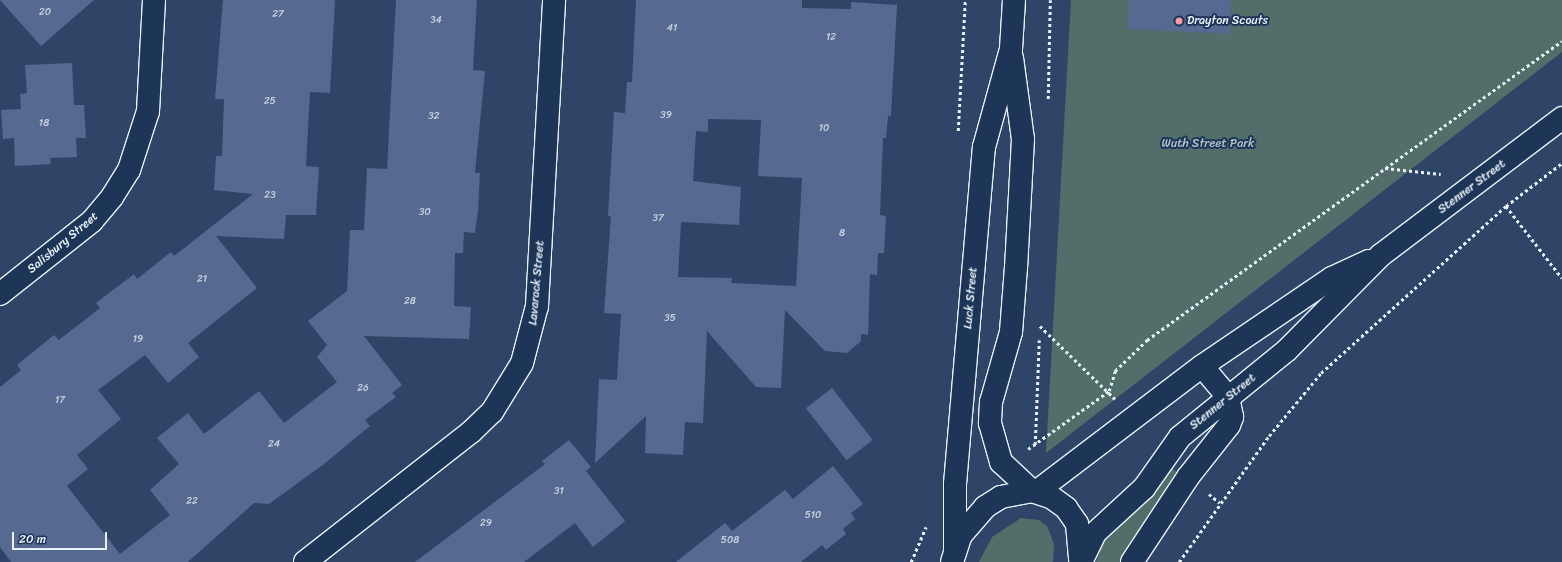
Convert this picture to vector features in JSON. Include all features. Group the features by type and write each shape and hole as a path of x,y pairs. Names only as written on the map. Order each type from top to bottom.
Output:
{"street":[{"name":"Salisbury Street","path":"0,294 92,221 112,197 129,170 148,110 154,0"},
{"name":"Lavarack Street","path":"306,562 471,432 492,412 522,363 538,306 554,0"},
{"name":"Luck Street","path":"1014,0 1011,49 1023,139 1016,267 1011,332 991,402 990,423 1001,462 1034,491 1066,508 1077,524 1080,562"},
{"name":"Luck Street","path":"953,557 955,484 984,147 1011,49"},
{"name":"Stenner Street","path":"1080,562 1095,533 1144,488 1180,436 1288,350 1381,255 1484,179 1562,118"},
{"name":"Stenner Street","path":"1034,491 1202,366 1332,278 1381,255"},
{"path":"1132,562 1188,477 1226,433 1232,417 1228,397 1202,366"},
{"path":"953,557 968,525 985,507 1001,497 1034,491"}],"path":[{"path":"1047,106 1050,0"},
{"path":"1040,326 1109,391 1115,371 1147,340 1562,41"},
{"path":"1179,562 1260,448 1321,373 1506,206 1562,164"},
{"path":"1384,168 1484,179"},
{"path":"1506,206 1562,278"}],"green space":[{"name":"Wuth Street Park","path":"1071,0 1562,0 1562,52 1046,453"},
{"path":"1169,466 1178,473 1121,562 1096,562 1103,539"},
{"path":"1021,518 1039,520 1047,526 1054,544 1053,562 979,562 992,537"}],"building":[{"path":"0,0 94,0 41,46"},
{"path":"223,0 335,0 330,93 310,92 306,166 319,167 316,215 286,215 284,239 216,236 257,288 188,343 199,357 168,383 145,355 98,390 121,419 77,455 88,469 67,486 120,554 170,515 150,490 179,464 157,438 188,413 204,434 259,391 284,423 337,382 317,357 327,345 308,321 347,291 350,230 364,230 367,168 387,169 396,0 477,0 473,70 485,71 475,173 480,173 478,211 475,233 464,232 463,253 455,253 454,306 471,307 469,339 364,336 402,385 392,393 396,397 365,420 370,426 324,464 269,504 254,503 188,562 11,562 0,547 0,387 21,370 17,365 54,335 59,340 100,308 96,303 134,274 137,279 171,252 174,256 253,194 214,190 216,156 222,156 224,99 215,99"},
{"path":"636,0 802,0 802,8 851,9 851,2 897,5 891,116 888,116 886,138 883,138 880,215 886,216 884,253 878,253 877,275 870,274 868,335 861,334 861,341 847,353 825,351 785,310 781,388 756,387 707,331 703,423 685,422 683,455 645,453 646,416 595,463 599,379 617,380 621,314 604,313 611,216 608,216 614,112 625,113 627,82 632,82","holes":["708,119 761,120 758,176 802,178 796,286 731,283 732,278 678,277 681,222 739,225 741,187 693,181 696,131 708,132"]},
{"name":"Drayton Scouts","path":"1129,0 1231,0 1230,34 1128,29"},
{"path":"72,63 74,105 84,105 86,138 76,138 77,157 50,158 51,164 15,166 14,138 3,139 1,110 21,109 20,94 27,93 25,65"},
{"path":"832,388 873,440 847,460 806,408"},
{"path":"569,440 591,467 586,471 625,521 593,547 575,523 524,562 415,562 545,464 542,461"},
{"path":"833,466 863,504 851,513 855,519 843,529 846,534 826,550 822,545 801,562 676,562 725,523 732,531 785,490 793,499"}],"place":[{"name":"Drayton Scouts","path":"1179,21"}]}
